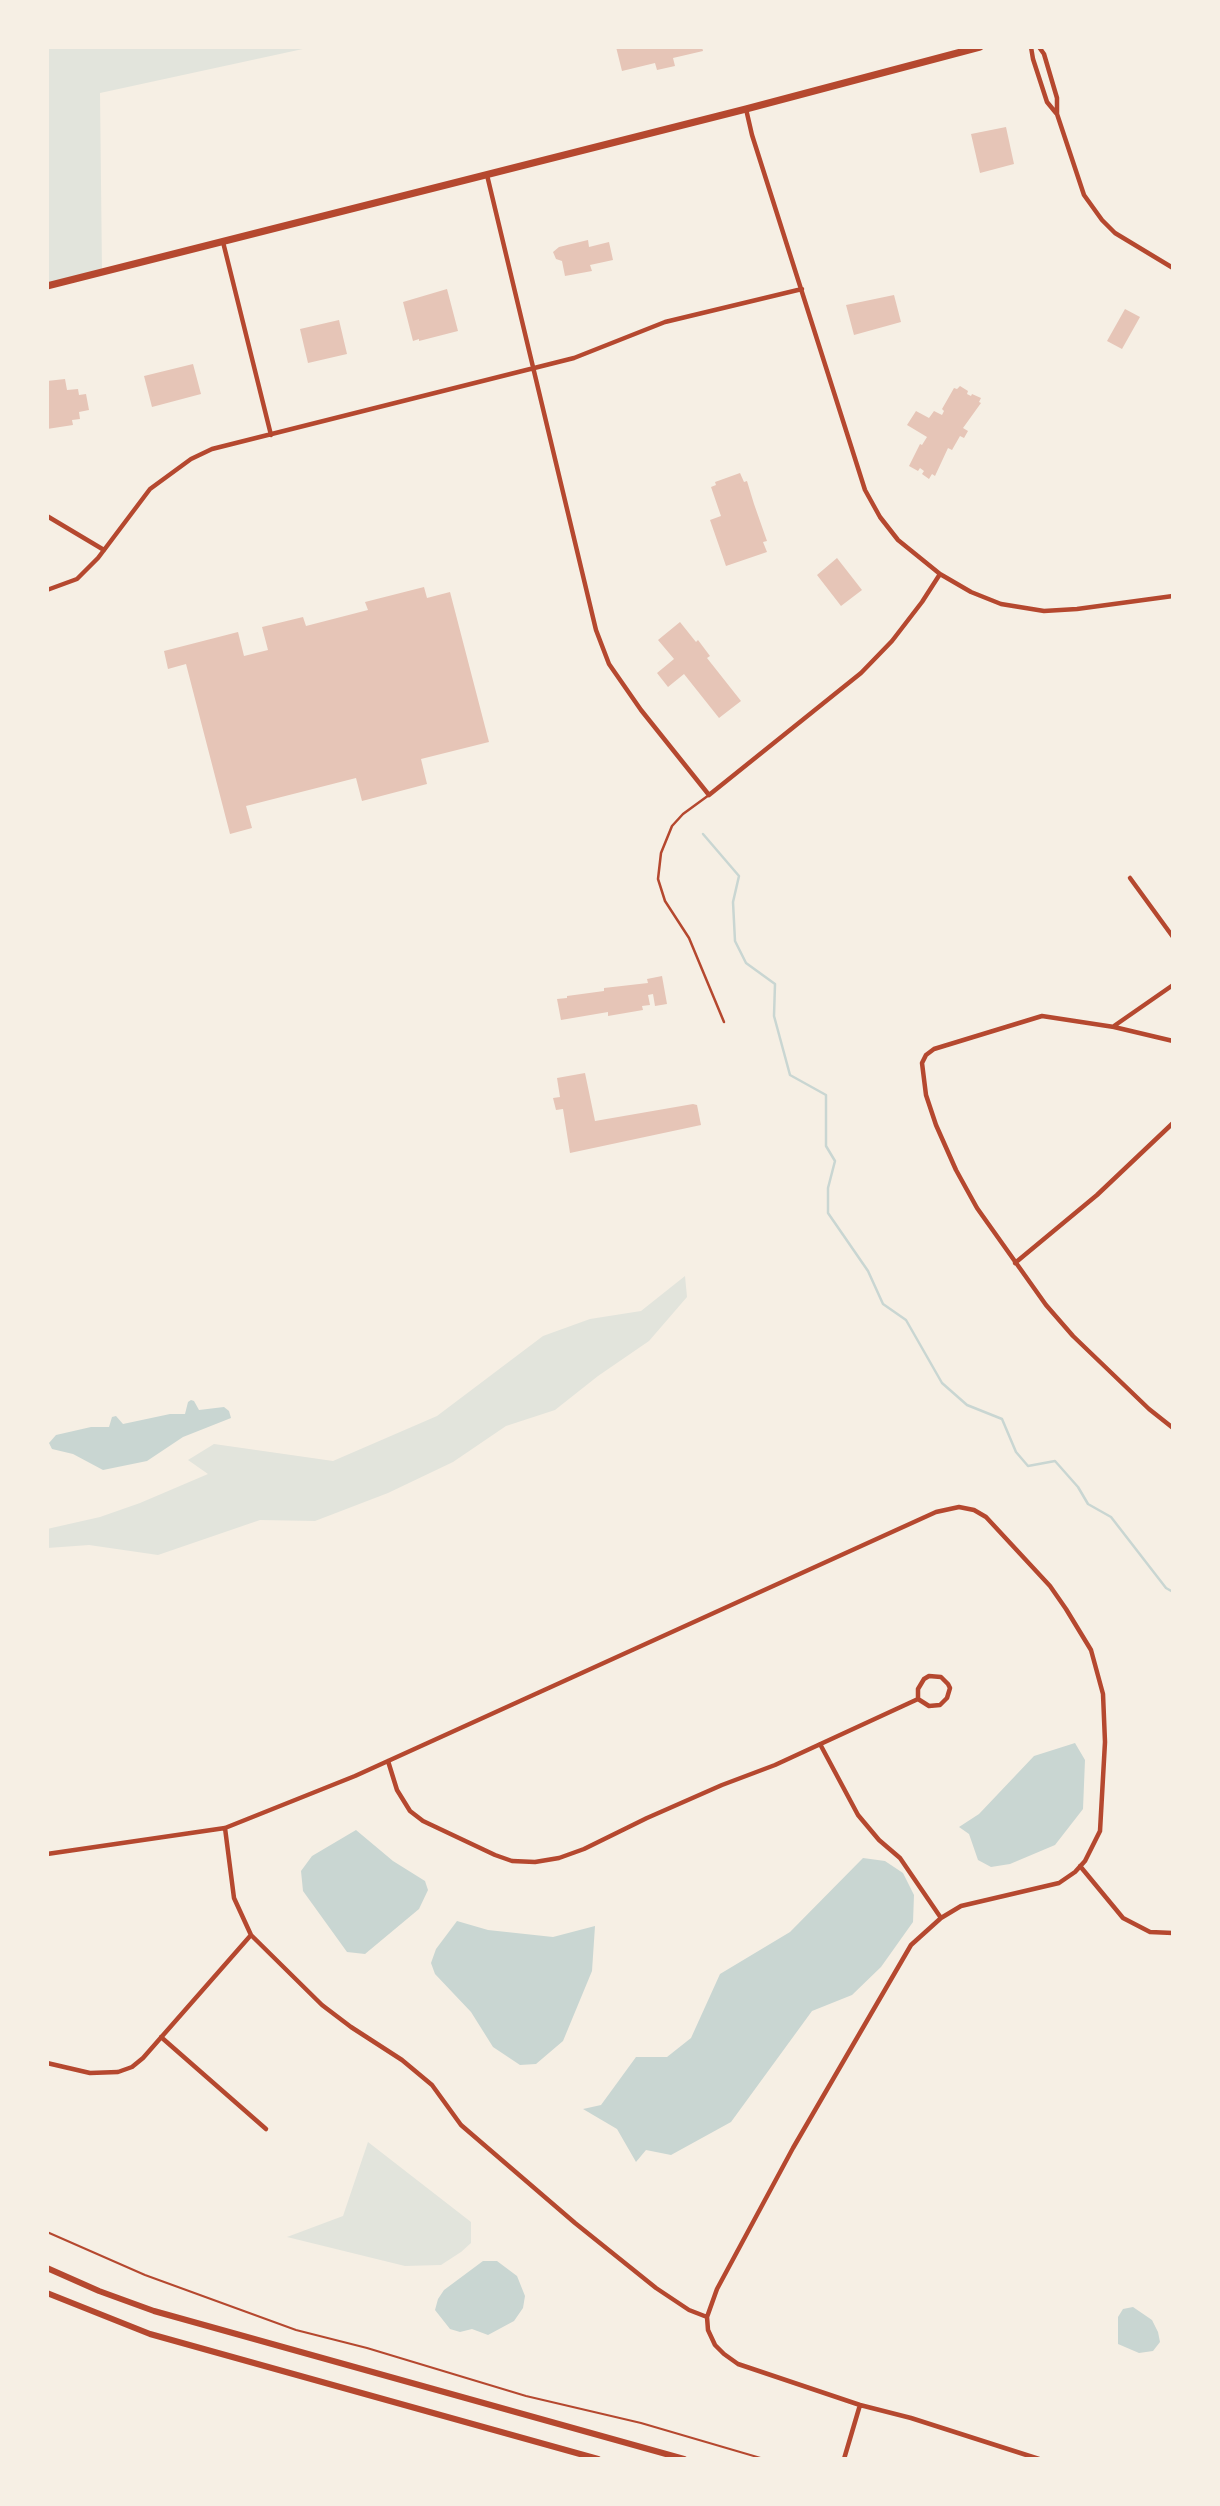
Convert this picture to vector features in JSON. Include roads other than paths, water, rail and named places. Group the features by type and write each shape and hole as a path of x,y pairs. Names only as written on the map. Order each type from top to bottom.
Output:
{"main road":[{"path":"47,286 980,47"},
{"path":"47,2268 154,2311 684,2459"},
{"path":"47,2293 150,2334 598,2459"}],"street":[{"path":"1031,47 1047,102 1057,114"},
{"path":"1039,47 1044,54 1057,98 1057,114 1084,195 1115,233 1173,268"},
{"path":"746,109 865,490 880,517 898,540 940,574 971,592 1001,604 1045,611 1173,596"},
{"path":"486,174 596,630 609,664 641,710 709,795 861,673 892,641 940,574"},
{"path":"223,241 271,435"},
{"path":"47,590 77,579 104,550 143,497 173,471 212,449 590,353 665,322 802,289"},
{"path":"47,516 104,550"},
{"path":"1130,877 1173,937"},
{"path":"1114,1027 1173,985"},
{"path":"1173,1041 1114,1027 1042,1016 934,1049 926,1055 922,1063 929,1105 956,1170 977,1208 1046,1306 1073,1336 1149,1409 1173,1427"},
{"path":"1015,1263 1097,1195 1173,1123"},
{"path":"47,1854 225,1828 388,1761 936,1512 959,1507 974,1510 986,1517 1049,1587 1091,1650 1102,1694 1105,1742 1100,1831 1093,1849 1080,1866 1059,1883 961,1906 941,1918 911,1945 875,2004 716,2289 706,2317 715,2345 738,2364 860,2405 911,2418 1039,2459"},
{"path":"936,1675 946,1680 950,1688 949,1694 940,1705 929,1706 918,1699 918,1689 924,1679 936,1675"},
{"path":"388,1761 397,1790 410,1811 423,1821 495,1856 535,1863 584,1849 918,1699"},
{"path":"820,1744 858,1815 879,1840 900,1858 941,1918"},
{"path":"225,1828 234,1898 251,1935 323,2005 402,2060 432,2085 461,2125 575,2223 656,2288 706,2317"},
{"path":"1080,1866 1123,1918 1150,1932 1173,1933"},
{"path":"47,2063 90,2073 118,2072 132,2067 144,2058 251,1935"},
{"path":"161,2037 266,2129"},
{"path":"844,2459 860,2405"}],"lane":[{"path":"709,795 683,814 672,826 661,853 659,879 665,901 689,938 724,1022"}],"waterway":[{"path":"703,834 739,876 733,902 735,941 746,963 775,984 774,1016 790,1075 826,1095 826,1146 835,1161 828,1188 828,1213 868,1271 883,1304 906,1320 942,1383 967,1405 1002,1419 1016,1452 1028,1466 1055,1461 1078,1487 1088,1504 1111,1517 1166,1588 1173,1592"}]}
